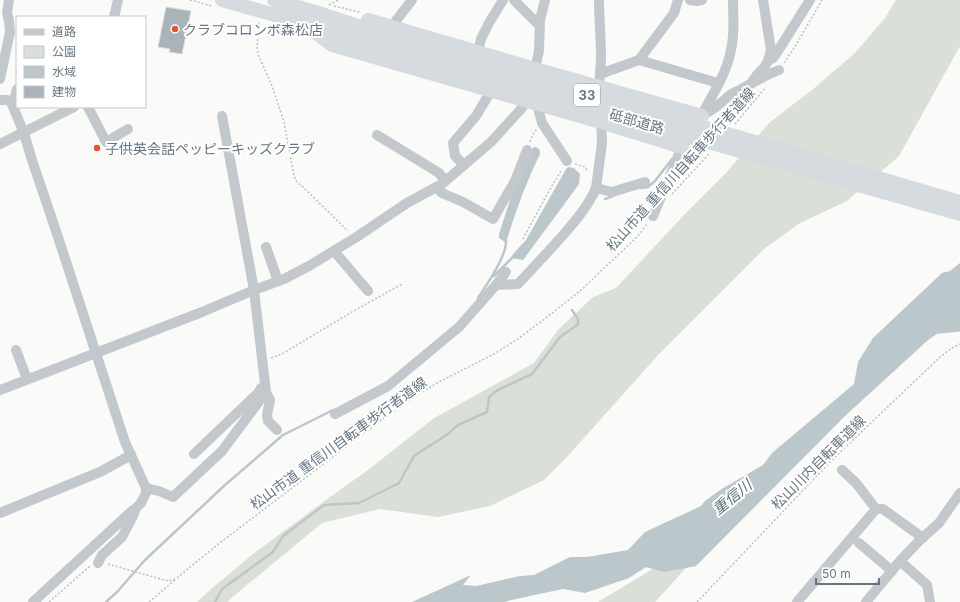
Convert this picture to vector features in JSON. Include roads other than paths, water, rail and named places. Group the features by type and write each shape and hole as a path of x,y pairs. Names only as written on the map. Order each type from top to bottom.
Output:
{"highway":[{"name":"砥部道路","path":"222,0 303,23 732,135 960,202"},
{"name":"砥部道路","path":"274,0 382,34 441,59 960,214"},
{"path":"315,12 344,13 535,69 599,80 702,116"},
{"path":"303,23 332,45 601,122 682,147"}],"street":[{"path":"0,79 10,32 7,13 9,0"},
{"path":"114,16 118,0"},
{"path":"393,27 394,22 412,0"},
{"path":"478,52 481,39 503,0"},
{"path":"514,0 539,25"},
{"path":"545,0 539,25 539,46 531,102 542,124 567,161"},
{"path":"496,285 518,284 576,220 594,195 602,143 599,80 601,31 599,0"},
{"path":"599,80 639,60 674,13 678,0"},
{"path":"690,0 702,0"},
{"path":"653,216 682,147 702,116 726,68 733,36 733,0"},
{"path":"751,84 768,61 771,50 763,0"},
{"path":"768,61 776,54 810,0"},
{"path":"639,60 720,81 727,88 737,91"},
{"path":"702,116 730,95 779,70"},
{"path":"464,165 455,156 453,143 476,116 491,91"},
{"path":"11,102 14,100 16,93"},
{"path":"0,100 7,100 11,102 24,133 125,442 131,455 153,487 173,497 222,451 266,392"},
{"path":"0,390 202,312 278,281 309,266 355,238 407,203 445,181 492,141 521,109 531,102"},
{"path":"0,144 72,108"},
{"path":"89,108 106,142 128,129"},
{"path":"222,116 254,290 266,392 270,400 268,421 277,430"},
{"path":"377,135 439,173 445,181"},
{"path":"436,187 442,194 463,202 493,219 515,181 526,150"},
{"path":"596,185 612,192 645,182"},
{"path":"266,247 278,281"},
{"path":"334,251 368,291"},
{"path":"335,414 388,386 459,327 506,272"},
{"path":"16,350 27,379"},
{"path":"194,454 259,392 265,381"},
{"path":"0,513 100,472 131,455"},
{"path":"842,470 856,483 876,509"},
{"path":"98,563 102,555 122,537 146,493 153,487"},
{"path":"866,602 900,561 939,523 960,493"},
{"path":"33,602 139,506"},
{"path":"797,602 876,509 883,509 922,538"},
{"path":"859,543 892,572"},
{"path":"900,561 927,585 930,602"}],"water":[{"path":"534,147 539,149 540,154 521,198 506,243 499,238 499,234 513,191 531,150"},
{"path":"568,167 574,168 580,174 579,184 523,260 511,258 526,240"},
{"name":"重信川","path":"960,263 960,316 927,341 845,416 696,566 664,572 646,567 629,578 585,593 563,589 505,602 412,602 471,575 463,585 476,586 520,576 534,575 570,557 587,557 628,550 645,532 701,506 705,501 720,490 763,465 772,453 854,384 858,362 873,338 942,273 950,271"}],"waterway":[{"path":"641,188 648,187 655,181 672,159"},
{"path":"605,199 613,196"},
{"path":"478,298 500,262 506,240"},
{"path":"494,276 513,257"},
{"path":"215,602 222,589 273,552 283,536 324,505 359,503 399,483 414,456 448,434 458,425 487,412 489,397 498,390 532,374 560,337 578,324 578,319 572,310"},
{"path":"929,327 960,324"},
{"path":"106,602 117,592 145,560 225,485 283,435 333,410"}],"place":[{"name":"クラブコロンボ森松店","path":"175,29"},
{"name":"子供英会話ペッピーキッズクラブ","path":"97,148"}]}
